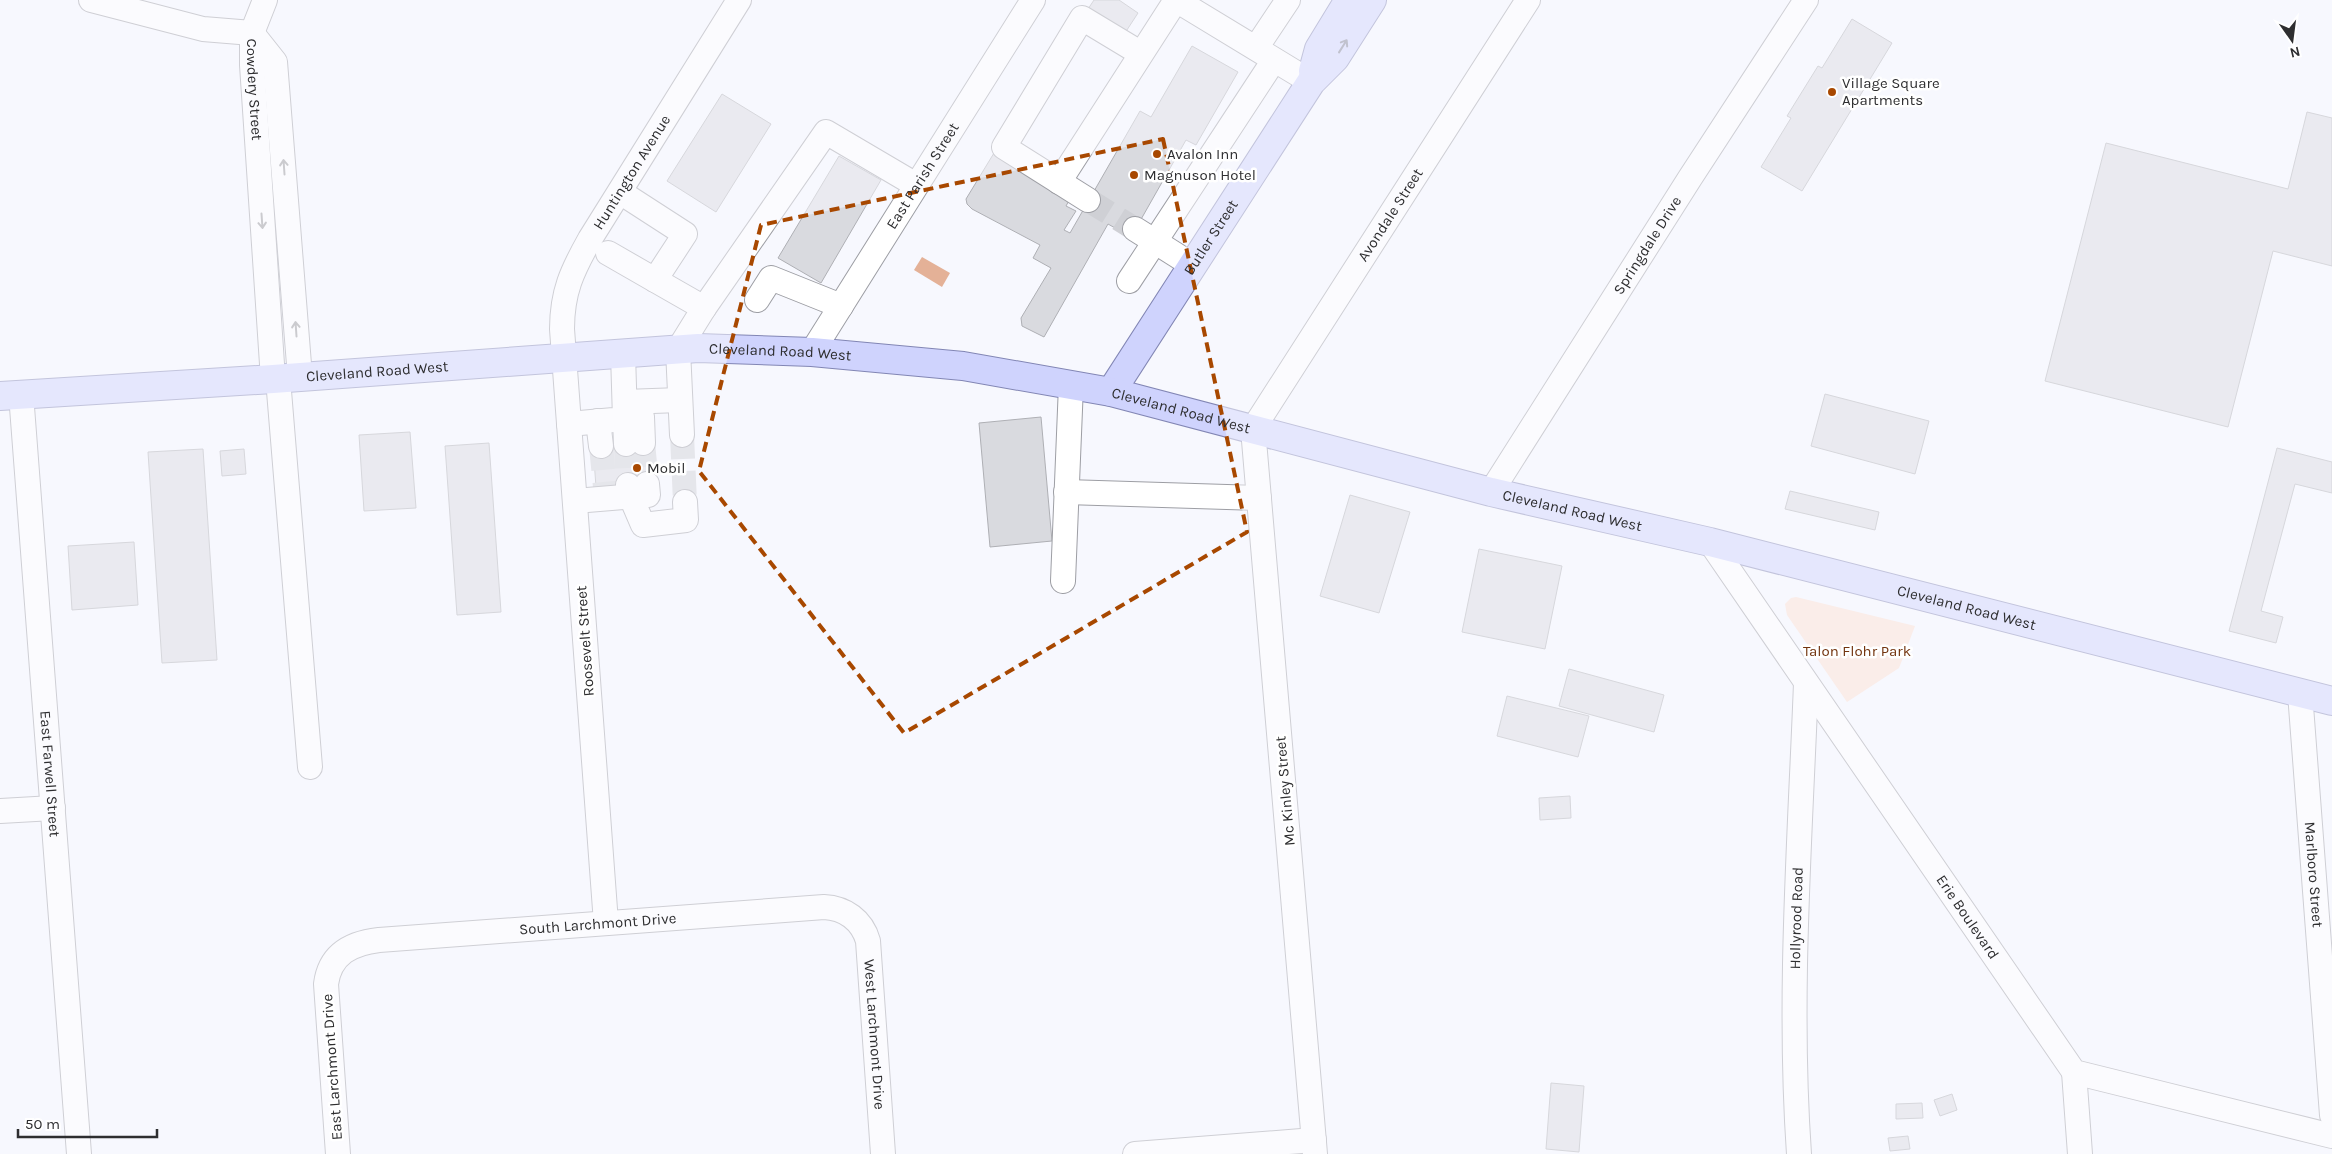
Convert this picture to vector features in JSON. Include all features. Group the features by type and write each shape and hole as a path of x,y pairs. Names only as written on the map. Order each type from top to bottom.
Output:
{"main road":[{"name":"Butler Street","path":"1311,82 1319,49 1349,0"},
{"name":"Butler Street","path":"1111,392 1311,82 1335,58 1372,0"},
{"name":"Cleveland Road West","path":"10,395 284,379 698,348 812,352 963,366 1111,392 1491,492 1710,542 2332,701"}],"street":[{"path":"91,0 203,28 252,33 265,0"},
{"name":"Huntington Avenue","path":"564,358 562,318 568,284 586,247 739,0"},
{"name":"East Parish Street","path":"812,352 1033,0"},
{"path":"1059,182 1140,52 1176,0 1208,8 1265,54 1311,82"},
{"path":"1129,281 1145,235 1265,54 1288,0"},
{"name":"Avondale Street","path":"1253,429 1528,0"},
{"name":"Springdale Drive","path":"1491,492 1690,178 1806,0"},
{"path":"1088,200 1004,147 1082,18 1140,52"},
{"name":"Cowdery Street","path":"252,33 284,379 310,766"},
{"path":"682,435 678,350 704,308 826,132 916,185"},
{"path":"620,192 685,234 655,280"},
{"path":"1145,235 1192,265"},
{"path":"608,253 704,308"},
{"path":"757,300 771,278 841,306"},
{"path":"623,354 625,410 635,444"},
{"name":"Roosevelt Street","path":"564,358 606,923"},
{"path":"1063,581 1071,385"},
{"name":"East Farwell Street","path":"10,395 53,808 79,1154"},
{"path":"569,424 598,421 625,410 680,400"},
{"path":"598,421 601,446"},
{"name":"Mc Kinley Street","path":"1253,429 1315,1147"},
{"path":"575,502 605,493 635,489 644,525 686,511"},
{"path":"1066,492 1259,498"},
{"name":"Erie Boulevard","path":"1710,542 2074,1072"},
{"name":"Hollyrood Road","path":"1798,1154 1795,1060 1796,954 1806,683"},
{"name":"Marlboro Street","path":"2300,694 2332,1115"},
{"path":"0,811 53,808"},
{"name":"South Larchmont Drive","path":"340,954 353,946 368,941 824,907 842,911 856,919"},
{"name":"West Larchmont Drive","path":"856,919 864,931 869,946 883,1154"},
{"name":"East Larchmont Drive","path":"338,1154 326,988 330,970 340,954"},
{"path":"2080,1154 2074,1072 2332,1136"},
{"path":"1134,1154 1315,1147"}],"highlighted area":[{"path":"1163,139 1247,532 904,733 699,471 761,225"}],"green space":[{"name":"Talon Flohr Park","path":"1796,597 1915,626 1899,668 1847,702 1787,615 1785,604 1791,598"}],"shaded area":[{"path":"922,257 950,273 942,287 914,270"}],"building":[{"path":"1094,0 1119,0 1138,13 1125,33 1088,9"},
{"name":"Village Square Apartments","path":"1852,19 1892,43 1802,191 1761,167 1791,118 1787,116 1818,66 1822,68"},
{"name":"Magnuson Hotel","path":"1192,46 1238,72 1196,145 1186,140 1131,237 1108,224 1044,337 1022,326 1021,318 1051,268 1033,258 1040,245 972,209 967,204 966,199 994,153 1071,197 1066,206 1076,211 1064,230 1070,233 1140,111 1151,117"},
{"path":"722,94 771,124 716,212 667,181"},
{"path":"2307,112 2332,118 2332,266 2273,251 2228,427 2045,381 2106,143 2288,189"},
{"path":"839,156 881,180 821,283 778,258"},
{"path":"1825,394 1929,421 1915,474 1811,446"},
{"path":"1041,417 1052,541 990,547 979,423"},
{"path":"410,432 416,508 364,511 359,435"},
{"path":"489,443 501,612 457,615 445,446"},
{"path":"649,443 652,484 596,487 593,446"},
{"path":"2277,448 2332,462 2332,493 2295,484 2261,611 2283,617 2276,643 2229,631"},
{"path":"203,449 217,660 162,663 148,452"},
{"path":"244,449 246,474 222,476 220,451"},
{"path":"1790,491 1879,512 1875,530 1785,509"},
{"path":"1350,495 1410,512 1379,613 1320,596"},
{"path":"134,542 138,605 72,610 68,546"},
{"path":"1479,549 1562,566 1545,649 1462,632"},
{"path":"1569,669 1664,695 1654,732 1559,706"},
{"path":"1507,696 1589,716 1578,757 1497,736"},
{"path":"1570,796 1571,818 1540,820 1539,798"},
{"path":"1551,1083 1584,1086 1579,1152 1546,1149"},
{"path":"1952,1094 1957,1110 1940,1116 1934,1100"},
{"path":"1922,1103 1923,1118 1896,1119 1896,1104"},
{"path":"1908,1136 1910,1149 1890,1151 1888,1138"}],"tunnel":[{"path":"1088,200 1135,229"},
{"path":"682,435 685,502"},
{"path":"643,443 647,484"},
{"path":"626,444 628,485"},
{"path":"601,446 605,487"}],"place":[{"name":"Village Square Apartments","path":"1832,92"},
{"name":"Avalon Inn","path":"1157,154"},
{"name":"Magnuson Hotel","path":"1134,175"},
{"name":"Mobil","path":"637,468"}]}
